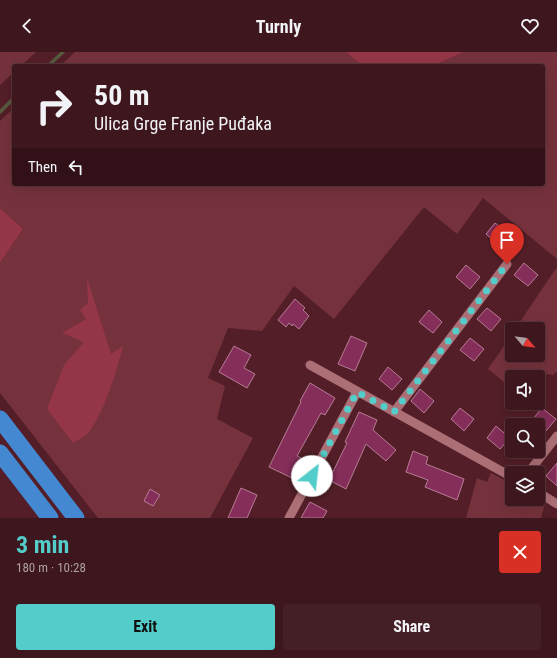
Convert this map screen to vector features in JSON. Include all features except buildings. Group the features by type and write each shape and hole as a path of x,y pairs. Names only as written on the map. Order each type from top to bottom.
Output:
{"highway":[{"path":"0,419 76,518"},
{"path":"0,453 50,518"}],"street":[{"path":"394,412 507,264"},
{"path":"310,365 505,473"},
{"path":"289,518 357,392"},
{"path":"533,466 557,436"},
{"path":"545,496 557,504"}],"shaded area":[{"path":"0,52 36,52 23,64 12,64 12,74 0,85"},
{"path":"75,52 346,52 360,64 62,64"},
{"path":"346,52 464,52 437,64 360,64"},
{"path":"464,52 557,52 557,259 483,198 457,234 424,207 334,319 294,286 262,331 228,328 208,378 225,386 217,419 253,438 210,518 98,518 0,393 0,263 23,229 0,208 0,121 12,110 12,186 545,186 545,64 437,64"},
{"path":"0,208 23,229 0,263"},
{"path":"557,267 557,371 553,375 545,374 545,370 505,370 505,383 488,369 505,344 505,362 545,362 545,322 520,322"},
{"path":"87,278 111,354 123,346 105,402 95,423 89,432 73,443 47,409 64,365 84,342 62,333 86,319 80,310 88,303"},
{"path":"491,473 505,480 505,506 544,506 541,518 466,518 477,478 487,482"}],"waterway":[{"path":"50,64 63,52"},
{"path":"0,112 12,100"}],"route":[{"path":"312,476 357,392 394,412 507,264"}]}
